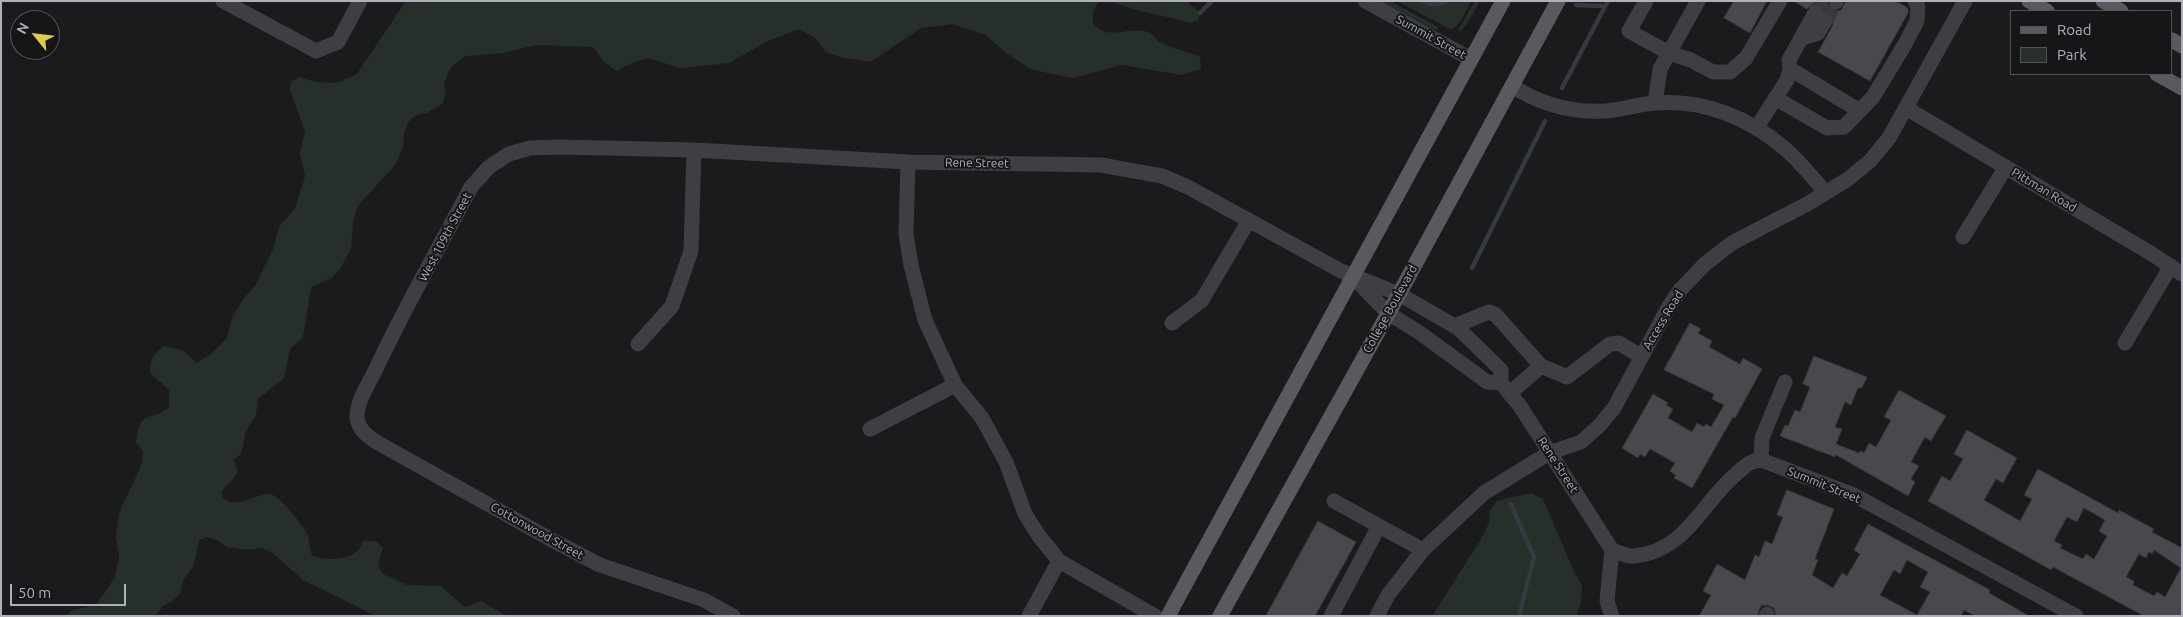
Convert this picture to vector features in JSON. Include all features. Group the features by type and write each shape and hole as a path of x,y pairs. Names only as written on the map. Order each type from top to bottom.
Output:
{"main road":[{"path":"1168,616 1503,1"},
{"name":"College Boulevard","path":"1220,616 1399,294 1558,1"},
{"path":"2029,1 2045,10"},
{"path":"2103,1 2119,10"},
{"path":"2159,75 2182,88"}],"street":[{"path":"222,1 316,50 338,42 360,1"},
{"name":"Summit Street","path":"1365,1 1471,59"},
{"path":"1646,1 1629,31 1669,53 1691,60 1713,72 1730,72 1746,58 1780,1"},
{"path":"1655,103 1660,69 1698,1"},
{"path":"1775,98 1828,128 1844,126 1874,97 1917,21 1918,7 1915,1"},
{"name":"Access Road","path":"1377,616 1388,595 1423,550 1484,493 1550,453 1581,442 1599,426 1614,408 1680,290 1705,264 1732,243 1809,203 1848,179 1870,161 1889,138 1965,1"},
{"path":"1757,127 1786,80 1790,70 1790,60 1802,38 1820,17"},
{"path":"1790,70 1860,111"},
{"path":"1512,86 1524,94 1555,106 1588,111 1607,111 1655,103 1703,106 1728,113 1757,127 1785,148 1825,192"},
{"name":"Pittman Road","path":"1906,108 2176,270"},
{"name":"West 109th Street","path":"357,419 359,405 381,357 471,187 489,167 509,154 530,148 694,150"},
{"path":"638,344 672,306 691,251 694,150"},
{"name":"Rene Street","path":"694,150 908,162 1101,165 1162,176 1188,187 1248,222 1353,277 1399,294 1454,326 1501,370 1505,388 1520,406 1612,550"},
{"path":"908,162 906,234 911,265 925,320 955,385 982,418 1006,462 1025,514 1038,536 1059,561 1154,616"},
{"path":"1964,238 2006,167"},
{"path":"1172,323 1202,300 1248,222"},
{"path":"2125,343 2176,270"},
{"name":"Rene Street","path":"1353,277 1388,313 1420,333 1487,382 1505,388"},
{"path":"1454,326 1489,312 1496,315 1541,366 1568,377 1610,344 1619,343 1642,357"},
{"path":"1505,388 1541,366"},
{"path":"1612,616 1607,600 1612,550 1632,556 1654,551 1675,540 1689,529 1721,486 1751,461 1761,460 1762,438 1786,382"},
{"path":"870,429 955,385"},
{"name":"Cottonwood Street","path":"357,419 367,436 552,540 600,565 704,600 733,616"},
{"name":"Summit Street","path":"1761,460 1854,495 2076,616"},
{"path":"1334,501 1423,550"},
{"path":"1330,616 1379,526"},
{"path":"1029,616 1059,561"}],"green space":[{"path":"406,1 1186,1 1200,13 1198,20 1190,23 1115,3 1099,2 1093,11 1093,24 1106,32 1112,33 1137,30 1146,32 1164,44 1200,57 1201,69 1181,75 1122,65 1073,78 1030,69 1005,52 986,35 953,24 921,28 870,62 840,57 826,52 814,37 799,29 766,42 729,63 680,68 648,58 632,63 617,71 604,62 593,47 535,45 503,53 466,56 451,67 444,83 446,94 442,104 427,113 417,115 409,121 404,134 403,148 395,165 357,207 353,223 351,249 340,269 331,278 311,287 303,337 290,349 284,378 258,399 256,415 246,431 241,454 233,460 238,471 221,494 226,500 232,502 269,494 275,496 303,527 309,538 312,555 329,559 348,557 360,548 363,541 374,542 383,548 378,565 383,574 407,585 441,586 465,607 481,601 507,616 376,616 303,580 273,553 262,548 248,550 227,547 217,540 206,537 199,540 194,565 183,580 181,592 173,601 163,606 156,616 67,616 70,611 96,605 115,577 119,557 116,537 119,513 142,464 143,451 136,443 139,426 145,419 169,408 169,390 150,373 153,357 164,346 183,350 196,363 210,355 227,338 232,318 243,299 255,286 273,249 280,225 295,209 305,176 300,153 305,132 290,90 291,81 300,77 316,82 337,83 357,74"},
{"path":"1381,1 1390,1 1438,27 1437,30 1431,28"},
{"path":"1397,1 1471,1 1461,21 1452,30"},
{"path":"1475,1 1480,1 1467,24 1459,32 1458,30"},
{"path":"1531,493 1543,499 1582,586 1581,603 1576,616 1432,616 1480,541 1489,523 1490,510 1497,501"}],"shaded area":[{"path":"1418,1 1451,1 1447,4 1434,6"}],"building":[{"path":"1734,1 1767,1 1750,33 1724,18"},
{"path":"1794,1 1827,1 1828,7 1836,11 1841,10 1846,1 1896,1 1908,8 1908,13 1870,81 1818,52 1833,25 1833,16 1824,12 1819,5 1811,5 1807,9"},
{"path":"1690,323 1701,329 1698,333 1712,341 1709,347 1740,364 1743,358 1762,369 1735,418 1733,417 1692,488 1674,478 1676,475 1670,471 1675,463 1650,449 1645,457 1640,454 1638,458 1622,448 1653,394 1668,403 1666,405 1673,409 1668,418 1692,432 1697,423 1704,427 1706,424 1711,427 1724,405 1712,399 1714,394 1664,370"},
{"path":"1814,356 1867,377 1862,388 1858,388 1851,405 1845,402 1835,427 1842,429 1836,444 1859,453 1861,451 1864,453 1869,443 1876,447 1891,420 1884,417 1899,390 1946,416 1931,441 1925,437 1911,462 1919,466 1911,479 1915,482 1908,496 1836,455 1835,457 1780,436 1785,425 1788,426 1795,410 1800,412 1810,387 1803,384"},
{"path":"1967,430 2017,458 2003,483 1996,479 1984,500 2020,521 2032,499 2024,495 2038,469 2118,513 2119,510 2154,529 2152,532 2182,548 2182,616 2144,616 2053,567 2051,570 1928,501 1942,476 1950,481 1963,459 1954,454","holes":["2084,508 2105,520 2099,531 2107,536 2094,559 2086,554 2083,559 2060,548 2062,545 2054,541 2067,517 2077,522","2154,550 2181,568 2165,597 2157,592 2154,596 2133,585 2134,581 2126,577 2139,554 2146,558 2149,552 2152,554"]},
{"path":"1787,490 1834,509 1815,559 1818,560 1812,575 1833,588 1842,573 1847,576 1860,554 1854,550 1868,524 1990,590 1989,593 2029,616 1975,616 1964,610 1961,616 1776,616 1774,608 1767,605 1761,606 1757,616 1699,616 1711,595 1703,591 1717,564 1745,580 1755,555 1759,557 1765,541 1772,544 1783,517 1777,515","holes":["1907,560 1928,572 1920,587 1930,592 1917,615 1880,595 1894,570 1900,574"]},
{"path":"1318,521 1356,542 1315,616 1266,616"}],"waterway":[{"path":"1200,13 1212,1"},
{"path":"1562,88 1608,1"},
{"path":"1576,5 1604,6"},
{"path":"1472,268 1545,121"},
{"path":"1511,504 1534,557 1519,616"}],"tunnel":[{"path":"1815,13 1823,1"},
{"path":"1825,21 1836,2"}]}
